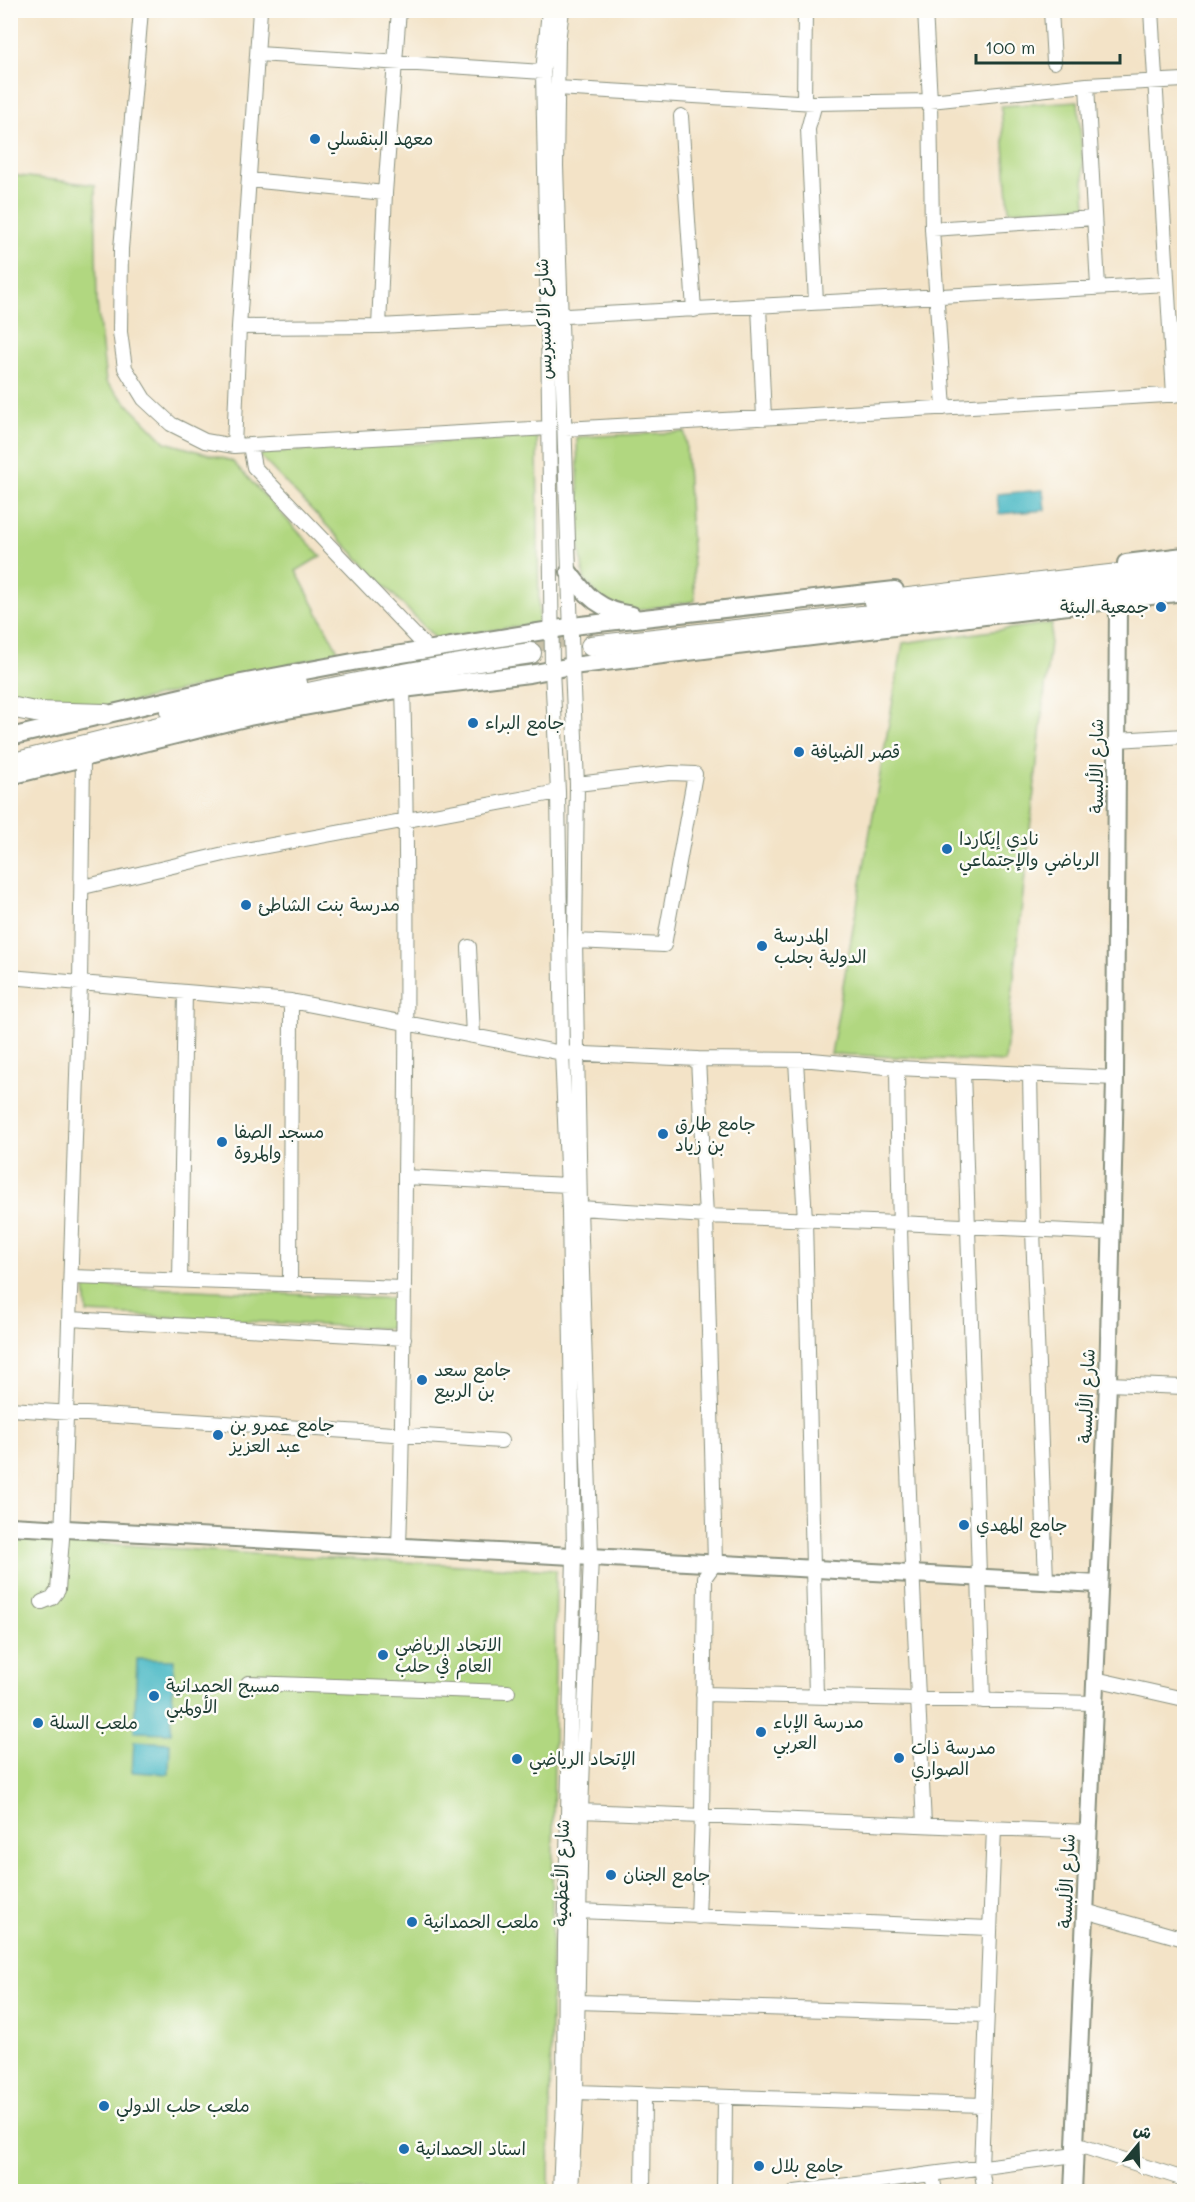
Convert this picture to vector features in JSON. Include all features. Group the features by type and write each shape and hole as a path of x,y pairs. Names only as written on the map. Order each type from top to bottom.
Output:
{"highway":[{"path":"1185,566 592,640 1185,580"},
{"path":"10,751 245,700 453,665 529,648"},
{"path":"10,764 245,700"},
{"path":"10,707 35,712 105,714"}],"main road":[{"path":"10,776 83,758 245,700 429,650 570,627 1185,556"},
{"path":"569,572 583,592 603,608 619,614 653,618"},
{"path":"10,737 105,714 245,700 403,689 530,674 572,666 1185,592"},
{"name":"شارع الألبسة","path":"1073,2192 1108,1384 1115,1078 1118,601"},
{"path":"10,1526 1099,1584"}],"street":[{"path":"141,10 121,249 120,332 125,368 144,399 171,424 205,441 234,446 549,428"},
{"path":"234,446 239,327 260,10"},
{"path":"379,326 385,194 399,10"},
{"path":"549,10 543,72 552,669 558,792 562,1053 568,1185 574,1555 565,1944 564,2100 560,2192"},
{"name":"شارع الاكسبريس","path":"562,10 558,41 556,166 570,627 578,784 575,941 578,1053"},
{"path":"805,10 816,303"},
{"path":"925,10 930,101 932,230 944,408"},
{"path":"1051,10 1054,62"},
{"path":"565,429 1179,394 1167,284 1151,10"},
{"path":"258,54 543,72"},
{"path":"557,88 810,102 930,101 1087,85 1185,80"},
{"path":"1087,85 1098,287"},
{"path":"681,116 694,310"},
{"path":"249,180 385,194"},
{"path":"932,230 1094,218"},
{"path":"239,327 379,326 1167,284"},
{"path":"759,306 764,418"},
{"path":"250,446 254,467 429,650"},
{"path":"399,1546 403,1434 407,1023 407,821 403,689"},
{"path":"1117,740 1185,736"},
{"path":"42,1602 52,1598 58,1590 62,1528 83,887 83,758"},
{"path":"575,941 664,945 695,774 671,773 578,784"},
{"path":"83,887 224,855 558,792"},
{"path":"469,947 473,1036"},
{"path":"10,977 291,1001 562,1053 698,1059 796,1060 897,1068 1115,1078"},
{"path":"180,1281 185,992"},
{"path":"290,1284 291,1001"},
{"name":"شارع الأعظمية","path":"571,2192 576,2092 581,1811 591,1556 580,1208 578,1053"},
{"path":"698,1059 706,1216 715,1563 705,1577 702,1816 698,1917"},
{"path":"796,1060 805,1220 816,1697"},
{"path":"897,1068 899,1222 924,1826"},
{"path":"963,1071 983,1701"},
{"path":"1030,1074 1033,1230 1046,1581"},
{"path":"405,1177 568,1185"},
{"path":"580,1208 706,1216 899,1222 1112,1233"},
{"path":"71,1277 404,1288"},
{"path":"70,1319 404,1338"},
{"path":"1108,1384 1185,1387"},
{"path":"10,1409 501,1441"},
{"path":"1095,1679 1185,1699"},
{"path":"248,1683 508,1692"},
{"path":"703,1694 1094,1703"},
{"path":"581,1811 1088,1832"},
{"path":"985,2192 981,2167 994,1828"},
{"path":"579,1911 989,1928"},
{"path":"1085,1911 1185,1939"},
{"path":"578,2002 986,2014"},
{"path":"576,2092 983,2104"},
{"path":"643,2192 645,2095"},
{"path":"724,2097 724,2192"},
{"path":"795,2192 881,2186 932,2174 1075,2149 1185,2179"},
{"path":"932,2174 934,2192"}],"green space":[{"path":"1078,101 1086,206 1009,211 1001,106"},
{"path":"11,175 95,185 97,302 106,382 165,442 232,461 321,556 296,571 339,653 116,706 60,709 11,701"},
{"path":"685,432 695,601 640,610 617,608 599,596 584,579 580,550 577,437"},
{"path":"537,437 539,623 436,639 257,453"},
{"name":"نادي إيكاردا الرياضي والإجتماعي","path":"1052,623 1005,1062 831,1054 903,643"},
{"path":"85,1285 398,1299 398,1329 87,1313"},
{"path":"11,1537 254,1554 556,1570 549,2191 11,2192"}],"water":[{"path":"1043,490 1045,510 999,514 997,494"},
{"name":"مسبح الحمدانية الأولمبي","path":"137,1659 174,1660 171,1733 134,1732"},
{"path":"134,1741 170,1743 169,1774 132,1772"}],"tunnel":[{"path":"527,643 592,634"}],"place":[{"name":"معهد البنقسلي","path":"315,139"},
{"name":"جمعية البيئة","path":"1161,607"},
{"name":"جامع البراء","path":"473,723"},
{"name":"قصر الضيافة","path":"799,752"},
{"name":"نادي إيكاردا الرياضي والإجتماعي","path":"947,849"},
{"name":"مدرسة بنت الشاطئ","path":"246,905"},
{"name":"المدرسة الدولية بحلب","path":"762,946"},
{"name":"جامع طارق بن زياد","path":"663,1134"},
{"name":"مسجد الصفا والمروة","path":"222,1142"},
{"name":"جامع سعد بن الربيع","path":"422,1380"},
{"name":"جامع عمرو بن عبد العزيز","path":"218,1435"},
{"name":"جامع المهدي","path":"964,1525"},
{"name":"الاتحاد الرياضي العام في حلب","path":"383,1655"},
{"name":"مسبح الحمدانية الأولمبي","path":"154,1696"},
{"name":"ملعب السلة","path":"38,1723"},
{"name":"مدرسة الإباء العربي","path":"761,1732"},
{"name":"مدرسة ذات الصواري","path":"899,1758"},
{"name":"الإتحاد الرياضي","path":"517,1759"},
{"name":"جامع الجنان","path":"611,1875"},
{"name":"ملعب الحمدانية","path":"412,1922"},
{"name":"ملعب حلب الدولي","path":"104,2106"},
{"name":"استاد الحمدانية","path":"404,2149"},
{"name":"جامع بلال","path":"759,2166"}]}
